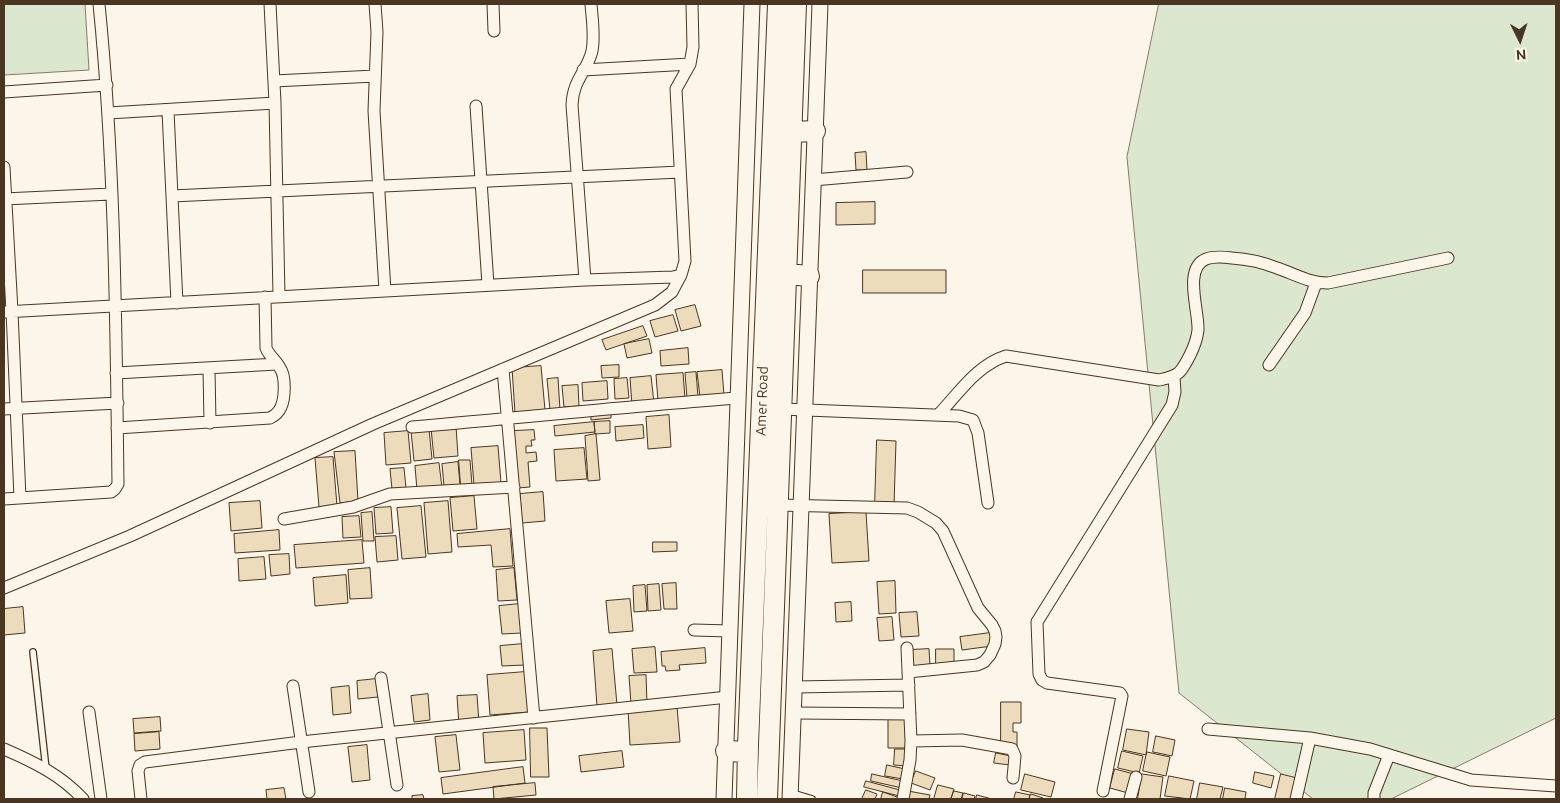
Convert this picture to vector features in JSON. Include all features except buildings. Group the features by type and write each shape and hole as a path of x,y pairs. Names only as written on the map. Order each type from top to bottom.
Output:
{"highway":[{"name":"Amer Road","path":"747,799 778,4"},
{"name":"Amer Road","path":"767,799 796,4"},
{"path":"792,132 815,130"},
{"path":"787,274 809,276"},
{"path":"726,751 748,752"}],"street":[{"path":"4,499 111,492 118,484 118,403 107,85 99,4"},
{"path":"270,4 275,103 279,296"},
{"path":"375,4 377,32 374,111 385,291"},
{"path":"493,4 494,31"},
{"path":"586,280 572,95 576,82 592,50 591,4"},
{"path":"4,588 130,536 373,424 655,305 672,292 684,261 676,89 690,64 693,47 692,4"},
{"path":"724,799 752,4"},
{"path":"790,796 820,4"},
{"path":"583,70 690,64"},
{"path":"274,80 375,76"},
{"path":"4,92 107,85"},
{"path":"108,113 275,103"},
{"path":"476,106 488,285"},
{"path":"168,110 177,303"},
{"path":"4,167 8,312 17,409 20,498"},
{"path":"172,196 680,172"},
{"path":"813,180 907,172"},
{"path":"4,199 111,194"},
{"path":"938,415 971,378 995,359 1006,356 1159,380 1174,377 1183,369 1196,342 1198,314 1192,278 1199,263 1207,258 1252,260 1316,283 1328,283 1448,258"},
{"path":"8,312 488,285 673,277 680,275"},
{"path":"1269,365 1305,313 1316,283"},
{"path":"117,428 210,423 270,418 276,415 281,407 284,395 281,368 269,355 266,348 266,297"},
{"path":"116,373 277,364"},
{"path":"209,369 210,423"},
{"path":"503,369 534,718"},
{"path":"1103,791 1122,696 1120,693 1047,683 1042,680 1039,674 1036,622 1172,405 1175,392 1174,377"},
{"path":"412,426 508,419 637,405 738,398"},
{"path":"4,409 118,403"},
{"path":"782,409 938,415 973,420 976,426 988,503"},
{"path":"284,519 353,507 375,500 386,494 514,487"},
{"path":"778,505 907,508 928,517 943,531 978,608 992,625 996,637 995,644 987,659 977,664 908,672"},
{"path":"694,630 730,631"},
{"path":"903,799 910,760 911,742 907,648"},
{"path":"381,678 398,785"},
{"path":"795,687 909,685"},
{"path":"293,686 309,792"},
{"path":"141,799 138,771 140,765 145,762 301,742 728,697"},
{"path":"90,712 101,799"},
{"path":"794,712 910,714"},
{"path":"1208,729 1310,738 1370,749 1471,780 1556,786"},
{"path":"1296,799 1310,738"},
{"path":"911,742 962,740 1012,749 1015,756 1013,778"},
{"path":"4,749 46,769 71,786 84,799"},
{"path":"1374,799 1374,793 1390,755"},
{"path":"1130,799 1136,777"}],"lane":[{"path":"33,652 46,769"},
{"path":"790,796 812,799"}],"green space":[{"path":"4,4 85,4 89,70 4,75"},
{"path":"1159,4 1556,4 1556,718 1391,799 1313,799 1179,693 1127,157"}]}
